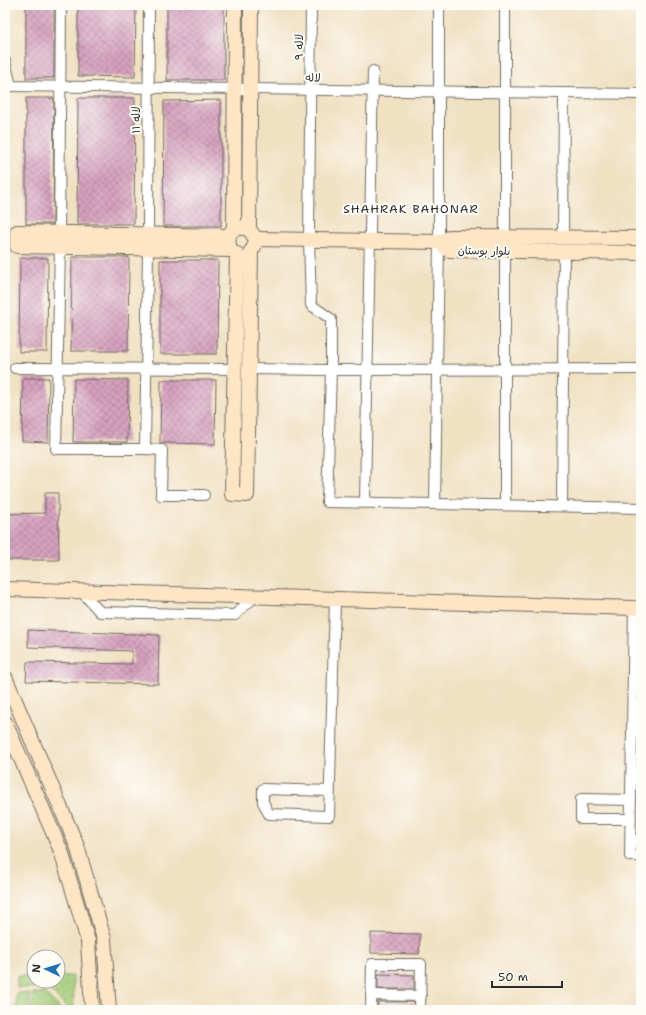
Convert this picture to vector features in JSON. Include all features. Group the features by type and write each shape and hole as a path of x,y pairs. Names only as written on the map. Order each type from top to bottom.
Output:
{"street":[{"path":"59,233 61,5"},
{"name":"لاله ۱۱","path":"148,234 149,5"},
{"path":"235,5 235,88 231,232 228,242 234,252 235,369 232,494 247,495 252,239 250,89 251,5"},
{"name":"لاله ۹","path":"311,5 309,239 311,305 331,319 331,370"},
{"path":"435,504 439,5"},
{"path":"505,5 505,505"},
{"name":"لاله","path":"5,61 11,86 641,94"},
{"path":"365,502 373,71"},
{"path":"563,237 564,93"},
{"path":"243,226 252,239 245,254 234,252 148,248 17,246 17,232 148,234 231,232 243,226"},
{"name":"بلوار بوستان","path":"252,239 438,242 450,237 564,252 641,252"},
{"name":"بلوار بوستان","path":"505,244 563,237 641,238"},
{"path":"60,247 56,449 162,450 161,495 204,495"},
{"path":"145,449 148,248"},
{"path":"562,506 564,252"},
{"path":"14,368 331,370 641,369"},
{"path":"331,370 327,502 641,508"},
{"path":"5,589 634,608 631,819 636,840 630,856 641,856"},
{"path":"82,592 100,612 235,615 254,597"},
{"path":"330,791 263,789 263,802 269,814 329,816 330,791 335,599"},
{"path":"5,677 77,846 104,939 109,1010"},
{"path":"5,722 61,851 88,941 92,1010"},
{"path":"631,800 582,799 581,819 631,819"},
{"path":"371,1010 372,964 421,964 420,1010"},
{"path":"371,994 421,996"}],"green space":[{"path":"17,976 26,976 26,988 17,988"},
{"path":"66,976 73,976 74,1010 69,1010 48,989 66,989"},
{"path":"17,993 30,993 30,1010 16,1010"},
{"path":"33,993 45,993 62,1010 32,1010"}],"building":[{"path":"26,5 54,5 54,78 26,78"},
{"path":"78,5 136,5 135,77 78,76"},
{"path":"167,5 224,5 224,80 167,80"},
{"path":"26,98 54,98 53,224 26,224"},
{"path":"78,98 135,98 134,224 77,224"},
{"path":"221,100 221,226 163,226 164,101"},
{"path":"72,257 129,257 128,351 71,351"},
{"path":"20,258 48,258 47,352 19,352"},
{"path":"160,260 218,260 217,354 160,354"},
{"path":"23,378 49,378 48,442 22,441"},
{"path":"74,379 128,380 127,442 73,442"},
{"path":"161,380 216,380 215,444 160,443"},
{"path":"45,493 58,493 59,560 5,560 5,514 45,513"},
{"path":"28,630 159,635 158,684 26,681 27,662 132,664 132,651 28,647"},
{"path":"371,933 420,934 419,954 371,953"},
{"path":"378,974 414,975 414,989 378,989"},
{"path":"378,1002 414,1002 414,1010 378,1010"}],"district":[{"name":"SHAHRAK BAHONAR","path":"411,209"}]}
